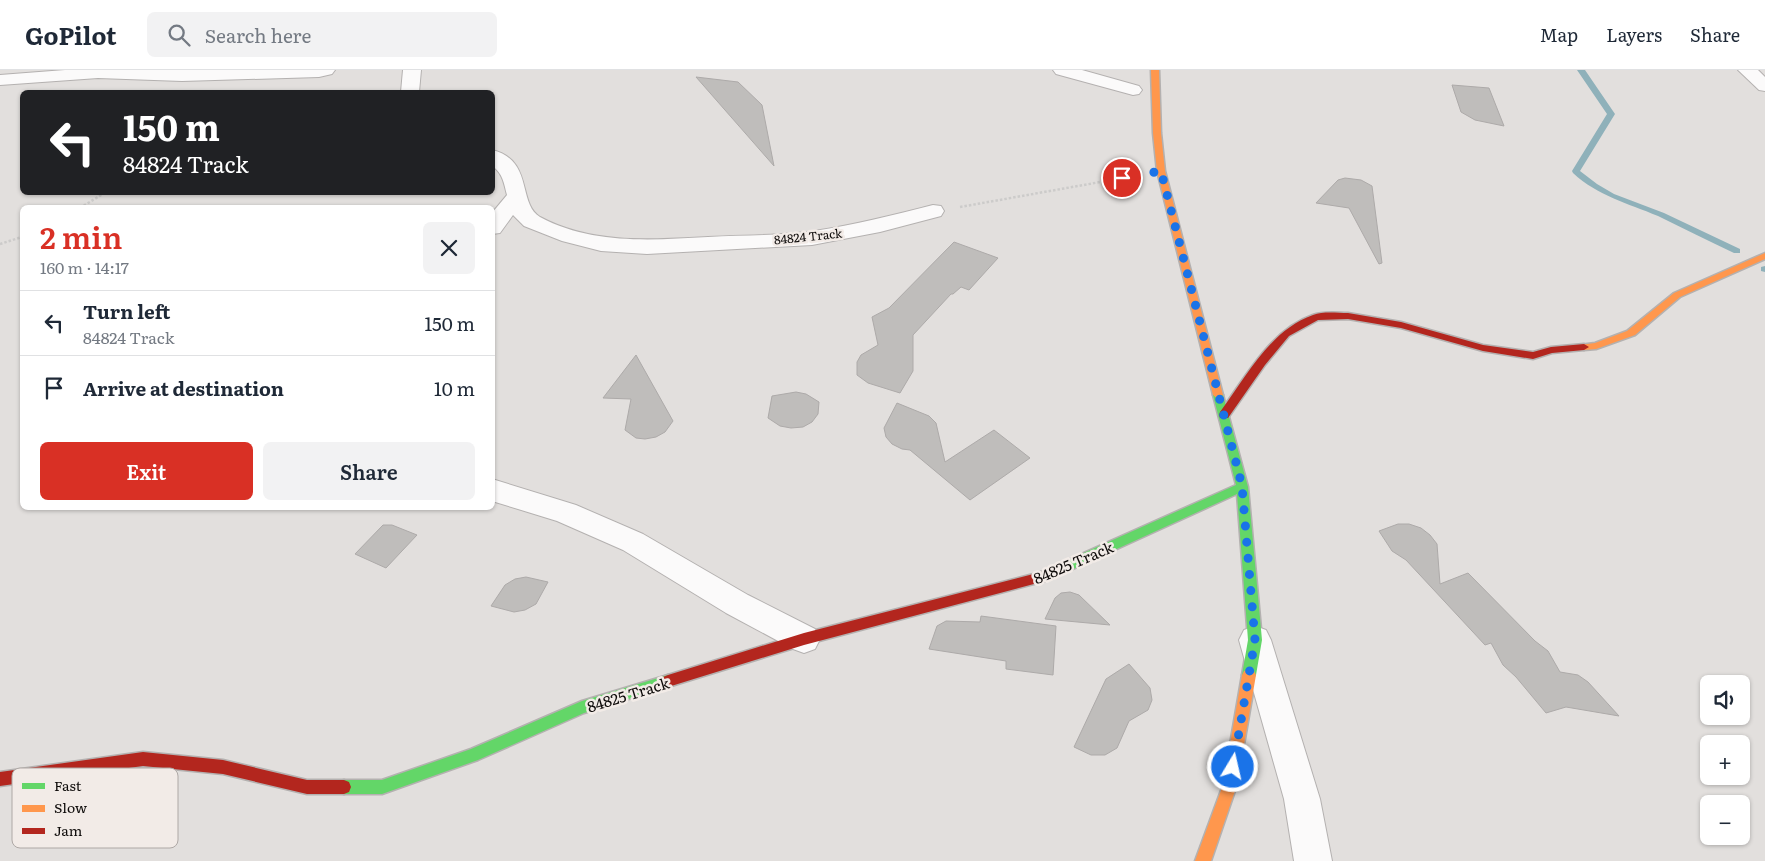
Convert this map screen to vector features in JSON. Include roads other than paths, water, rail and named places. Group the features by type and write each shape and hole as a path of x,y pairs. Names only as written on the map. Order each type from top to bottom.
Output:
{"street":[{"path":"0,80 98,73 319,72 326,70"},
{"path":"410,90 412,70"},
{"path":"1062,70 1133,90 1157,110"},
{"path":"1128,70 1135,78 1133,90"},
{"path":"1155,70 1161,171 1242,486 1255,640 1302,799 1313,861"},
{"path":"1754,71 1765,86"},
{"name":"84824 Track","path":"495,158 508,167 514,181 520,210 532,221 548,229 601,244 647,247 812,238 880,226 933,211"},
{"path":"495,224 516,196"},
{"path":"1224,415 1261,363 1285,334 1316,317 1348,316 1401,325 1484,348 1533,356 1551,350 1596,346 1631,333 1677,295 1765,256"},
{"name":"84825 Track","path":"82,768 142,760 223,767 307,787 382,787 473,755 582,707 804,639 1040,578 1242,486"},
{"path":"495,491 566,513 633,542 737,604 804,639"},
{"path":"1203,861 1230,786 1255,640"}],"waterway":[{"path":"1581,70 1611,114 1576,171 1602,191 1650,210 1737,251"}]}
